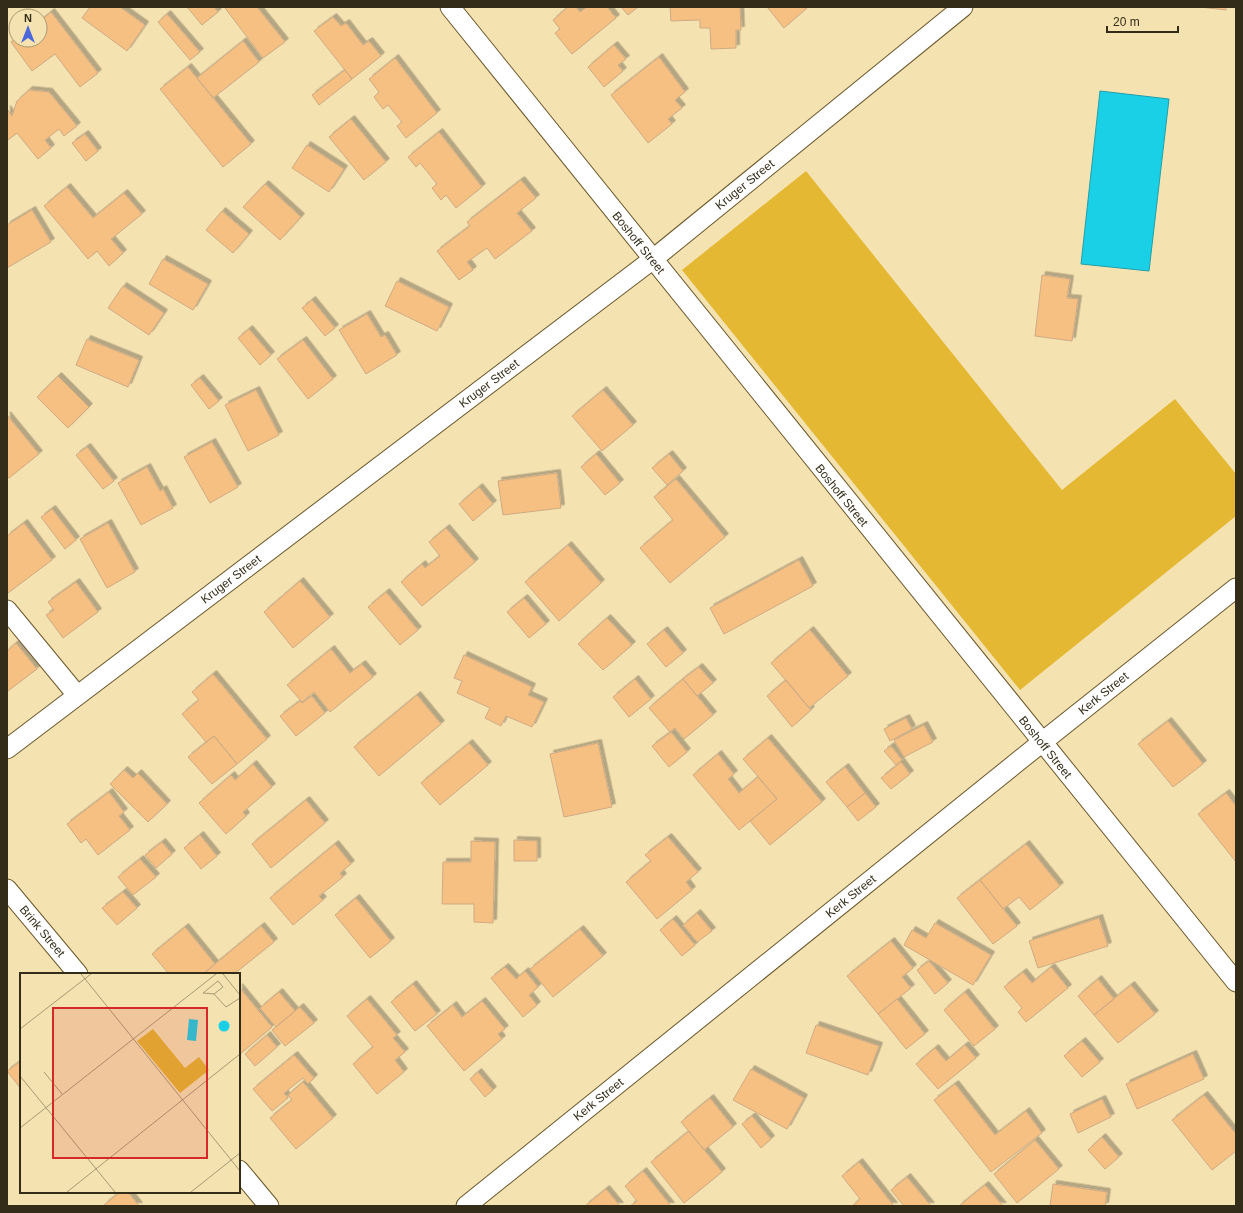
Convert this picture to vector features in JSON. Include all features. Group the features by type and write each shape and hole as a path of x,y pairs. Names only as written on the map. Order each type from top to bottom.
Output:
{"street":[{"name":"Boshoff Street","path":"450,7 1041,743 1236,982"},
{"name":"Kruger Street","path":"7,748 652,260 963,7"},
{"name":"Kerk Street","path":"466,1206 1236,588"},
{"path":"7,610 78,695"},
{"name":"Brink Street","path":"7,889 77,973"},
{"path":"240,1171 269,1206"}],"shaded area":[{"path":"806,171 1062,490 1175,399 1236,474 1236,516 1020,690 682,270"}],"water":[{"path":"1100,91 1169,99 1149,271 1081,264"}],"building":[{"path":"90,7 120,7 145,25 127,51 82,18"},
{"path":"187,7 214,7 218,12 202,25"},
{"path":"257,7 285,42 263,58 225,8"},
{"path":"568,7 576,7 580,12 587,7 607,7 616,18 572,54 555,33 560,29 553,20"},
{"path":"621,7 638,7 628,15"},
{"path":"670,7 740,7 741,30 736,30 736,48 711,49 710,28 700,28 700,20 671,21"},
{"path":"767,7 806,7 807,8 784,28"},
{"path":"1199,7 1226,7 1226,10"},
{"path":"51,12 98,73 80,87 55,54 32,71 15,48 48,48 48,14"},
{"path":"167,14 200,52 190,60 158,22"},
{"path":"333,17 341,26 346,23 363,45 369,41 381,56 352,79 314,31"},
{"path":"243,41 259,62 213,98 197,78"},
{"path":"614,45 626,59 618,65 623,71 604,87 588,67"},
{"path":"659,57 685,92 675,100 682,108 668,119 672,124 648,143 611,95"},
{"path":"395,58 437,113 406,138 397,126 402,122 388,105 383,109 374,97 379,92 369,79"},
{"path":"188,67 251,144 223,167 160,89"},
{"path":"345,70 352,79 319,105 312,95"},
{"path":"29,90 49,92 77,126 64,136 59,129 45,140 51,148 38,159 17,133 8,140 7,139 7,109 12,116 17,101"},
{"path":"351,119 386,162 364,180 329,137"},
{"path":"439,132 482,187 456,208 446,195 441,200 432,188 437,184 420,163 416,167 408,157"},
{"path":"85,134 98,151 86,161 72,143"},
{"path":"307,145 344,169 329,192 292,168"},
{"path":"521,180 536,198 517,213 532,231 495,259 487,248 467,262 473,270 459,280 437,251 470,226 467,222"},
{"path":"265,184 301,217 280,240 243,207"},
{"path":"67,187 93,218 124,193 142,214 111,239 123,253 109,266 97,251 88,259 44,206"},
{"path":"32,210 51,242 7,268 7,225"},
{"path":"222,211 249,234 233,253 206,230"},
{"path":"163,259 208,284 193,310 149,284"},
{"path":"1042,275 1070,279 1067,298 1078,299 1072,341 1035,336"},
{"path":"397,281 449,307 437,331 385,306"},
{"path":"123,286 164,313 149,335 108,308"},
{"path":"312,300 335,328 325,336 302,308"},
{"path":"367,314 381,337 385,335 397,355 366,374 339,330"},
{"path":"249,329 271,355 260,365 238,338"},
{"path":"87,339 139,360 128,387 76,365"},
{"path":"303,340 333,379 308,399 277,359"},
{"path":"58,376 89,407 68,428 37,397"},
{"path":"200,378 219,401 209,409 191,385"},
{"path":"256,390 279,435 248,451 225,405"},
{"path":"603,390 633,425 602,451 572,416"},
{"path":"7,415 39,454 9,478 7,476"},
{"path":"212,442 238,487 210,503 184,457"},
{"path":"87,447 114,481 103,489 76,455"},
{"path":"596,454 620,483 605,495 581,467"},
{"path":"669,454 683,471 667,485 652,468"},
{"path":"147,467 160,491 163,489 173,508 141,525 118,483"},
{"path":"557,473 561,508 503,515 498,481"},
{"path":"676,479 725,537 670,583 640,548 673,520 654,497"},
{"path":"479,487 493,504 473,521 459,504"},
{"path":"52,509 76,540 65,549 41,517"},
{"path":"24,523 52,560 8,593 7,536"},
{"path":"108,523 135,572 107,588 80,539"},
{"path":"446,528 475,562 422,606 401,582 422,564 425,568 440,556 429,542"},
{"path":"568,545 601,583 559,621 525,582"},
{"path":"799,560 813,586 724,634 710,608"},
{"path":"300,581 330,617 293,648 264,612"},
{"path":"76,582 98,612 63,638 46,615 54,610 48,602"},
{"path":"386,592 418,630 400,645 368,607"},
{"path":"524,598 546,624 529,638 507,612"},
{"path":"607,618 632,645 603,670 578,644"},
{"path":"664,630 683,653 666,667 647,644"},
{"path":"810,630 848,676 809,708 771,663"},
{"path":"16,643 37,669 8,691 7,651"},
{"path":"331,649 350,673 362,664 373,677 330,712 314,692 302,702 287,685"},
{"path":"464,655 532,687 528,695 544,702 532,727 506,716 501,726 485,718 490,708 457,693 462,681 454,678"},
{"path":"699,667 713,683 697,696 683,679"},
{"path":"213,674 267,739 237,764 214,736 206,742 182,714 199,700 192,692"},
{"path":"635,679 651,699 629,717 613,697"},
{"path":"683,679 713,715 684,739 675,728 670,732 649,708"},
{"path":"786,680 811,710 792,727 767,696"},
{"path":"417,695 441,724 379,776 354,747"},
{"path":"312,696 325,713 296,736 280,716 300,701 302,703"},
{"path":"906,718 912,729 890,741 884,729"},
{"path":"1168,721 1203,764 1173,787 1138,744"},
{"path":"924,725 933,742 904,757 894,740"},
{"path":"671,732 687,752 669,767 652,746"},
{"path":"214,736 237,764 212,784 188,757"},
{"path":"768,738 822,802 770,845 750,821 777,799 743,759"},
{"path":"469,743 488,765 440,805 421,783"},
{"path":"598,743 612,807 564,817 550,754"},
{"path":"891,746 902,760 896,765 884,751"},
{"path":"718,754 734,774 728,779 739,793 758,777 777,799 739,830 693,775"},
{"path":"901,762 910,774 891,789 881,778"},
{"path":"253,764 272,787 243,812 246,816 226,834 199,803 231,775 235,780"},
{"path":"845,767 865,793 847,807 826,782"},
{"path":"124,770 133,778 138,773 167,804 148,822 110,784"},
{"path":"109,792 124,812 119,816 130,830 98,855 86,839 81,843 67,824"},
{"path":"865,793 876,807 858,821 847,807"},
{"path":"1226,793 1236,806 1236,862 1198,814"},
{"path":"306,800 325,823 271,868 252,844"},
{"path":"200,835 217,856 201,869 184,848"},
{"path":"668,837 698,872 686,882 692,890 657,919 626,882 651,861 645,855"},
{"path":"514,840 537,841 537,861 514,861"},
{"path":"471,841 495,842 493,923 474,922 474,904 442,904 443,862 471,862"},
{"path":"162,842 172,854 156,868 145,855"},
{"path":"335,844 351,864 340,873 343,877 319,896 323,900 293,925 270,898"},
{"path":"1026,844 1060,886 1030,910 1019,897 1003,909 980,880"},
{"path":"140,859 156,877 133,895 118,877"},
{"path":"980,880 1017,926 993,944 957,898"},
{"path":"123,892 137,908 117,925 102,908"},
{"path":"356,898 391,941 370,958 335,915"},
{"path":"697,913 712,931 697,942 683,925"},
{"path":"1099,918 1108,946 1038,968 1029,941"},
{"path":"673,919 695,945 682,956 660,930"},
{"path":"935,923 991,955 973,985 904,945 912,930 926,938"},
{"path":"261,926 274,942 235,973 204,973"},
{"path":"185,927 215,964 204,973 168,973 152,954"},
{"path":"580,929 603,956 553,997 530,969"},
{"path":"891,941 913,968 902,977 911,988 878,1014 847,976"},
{"path":"929,961 948,983 935,994 917,970"},
{"path":"505,967 516,979 525,971 538,987 529,995 537,1005 523,1017 491,978"},
{"path":"1051,967 1068,988 1026,1022 1018,1012 1022,1008 1004,987 1023,972 1032,983"},
{"path":"1098,979 1114,999 1094,1015 1078,996"},
{"path":"413,984 437,1014 415,1031 391,1002"},
{"path":"1131,985 1155,1014 1118,1043 1094,1015"},
{"path":"240,988 272,1027 240,1054"},
{"path":"279,992 295,1011 276,1027 260,1008"},
{"path":"965,992 995,1029 974,1046 944,1010"},
{"path":"367,999 397,1035 393,1038 405,1052 395,1060 404,1072 377,1094 353,1064 373,1047 347,1016"},
{"path":"897,999 925,1034 906,1049 878,1014"},
{"path":"482,1001 505,1029 498,1034 502,1039 464,1071 427,1026 453,1005 462,1017"},
{"path":"300,1007 314,1023 285,1046 272,1030"},
{"path":"816,1025 879,1046 868,1075 806,1053"},
{"path":"267,1035 277,1047 255,1066 245,1054"},
{"path":"1082,1041 1100,1062 1082,1077 1064,1056"},
{"path":"965,1045 976,1058 938,1089 916,1064 935,1048 946,1061"},
{"path":"1193,1054 1204,1079 1137,1109 1126,1084"},
{"path":"294,1055 314,1078 308,1084 303,1078 284,1093 288,1098 272,1111 253,1089"},
{"path":"20,1062 20,1088 7,1071"},
{"path":"751,1069 804,1098 787,1129 733,1100"},
{"path":"478,1072 493,1090 485,1097 470,1079"},
{"path":"303,1082 333,1118 296,1149 270,1118 292,1100 288,1095"},
{"path":"955,1084 995,1135 1026,1111 1042,1133 991,1172 934,1100"},
{"path":"1204,1095 1236,1134 1236,1151 1212,1170 1172,1120"},
{"path":"710,1098 733,1127 704,1150 681,1122"},
{"path":"1102,1099 1111,1117 1078,1133 1070,1114"},
{"path":"752,1116 771,1139 761,1148 742,1124"},
{"path":"689,1131 722,1172 684,1203 651,1162"},
{"path":"1102,1137 1119,1157 1105,1169 1088,1150"},
{"path":"1035,1140 1059,1169 1017,1203 994,1174"},
{"path":"859,1162 894,1206 852,1206 860,1199 842,1176"},
{"path":"643,1171 671,1206 630,1206 637,1201 625,1186"},
{"path":"907,1177 931,1206 904,1206 891,1190"},
{"path":"1053,1184 1107,1192 1105,1206 1050,1206"},
{"path":"985,1185 1003,1206 959,1206"},
{"path":"606,1189 620,1206 585,1206"},
{"path":"119,1193 129,1193 139,1206 105,1206 104,1205"}]}
